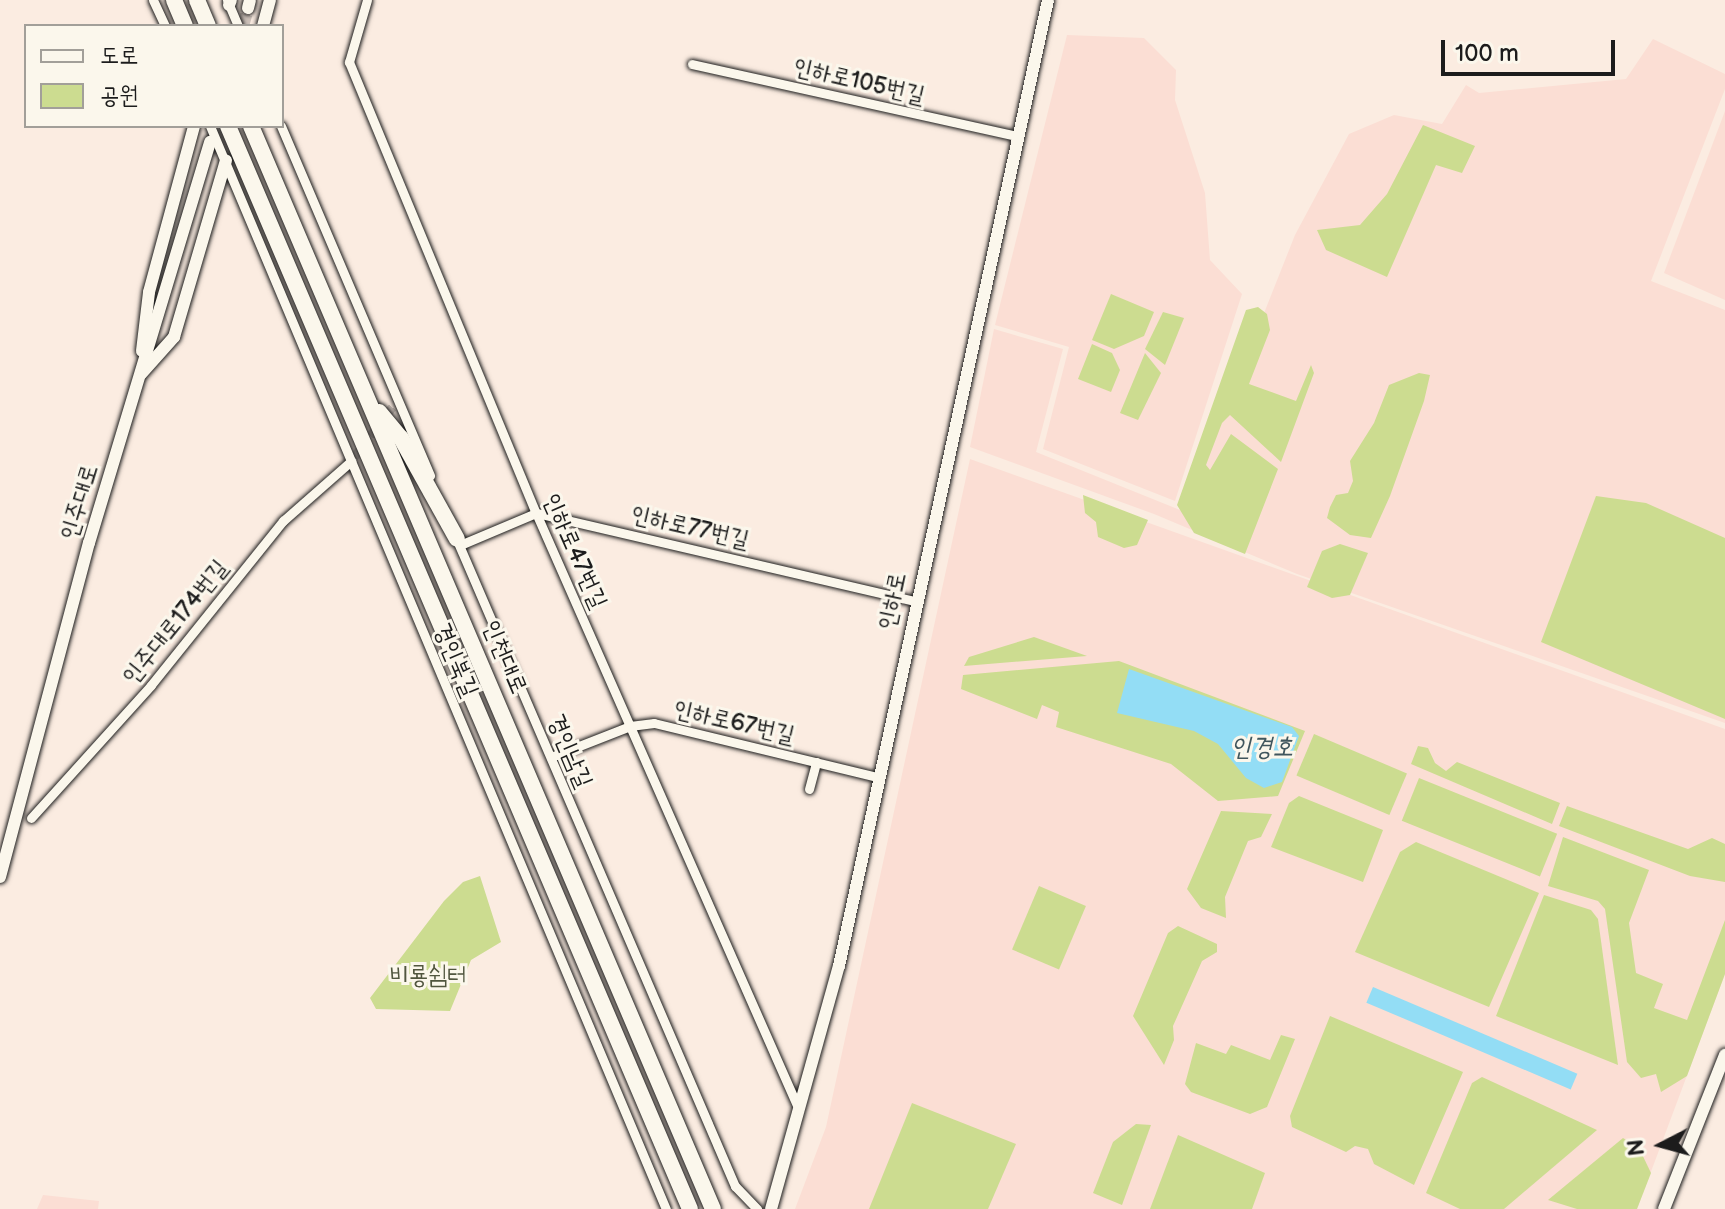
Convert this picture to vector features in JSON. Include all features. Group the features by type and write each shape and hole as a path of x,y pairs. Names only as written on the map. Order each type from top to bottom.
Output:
{"highway":[{"path":"174,0 184,24"},
{"path":"197,0 207,24"},
{"name":"인천대로","path":"229,128 690,1209"},
{"name":"인천대로","path":"252,128 713,1209"},
{"path":"368,398 401,438 458,542"}],"main road":[{"path":"264,24 270,0"},
{"name":"인하로","path":"771,1209 839,966 914,601 1048,0"},
{"path":"141,374 149,292 193,128"},
{"name":"인주대로","path":"0,877 141,374 210,142"},
{"path":"141,374 174,337 226,160"},
{"path":"1664,1209 1725,1055"}],"street":[{"path":"153,0 164,24"},
{"name":"인하로47번길","path":"367,0 349,62 536,513 799,1110"},
{"path":"229,2 237,24"},
{"name":"인하로105번길","path":"692,64 1018,136"},
{"name":"경인북길","path":"211,128 666,1209"},
{"name":"경인남길","path":"282,128 735,1186 757,1209"},
{"name":"인주대로174번길","path":"11,835 31,818 151,685 283,521 352,460"},
{"path":"458,542 536,513"},
{"name":"인하로77번길","path":"536,513 914,601"},
{"name":"인하로67번길","path":"551,757 630,726 654,723 877,777"},
{"name":"인하로67번길","path":"809,789 816,762"},
{"path":"18,808 31,818"}],"shaded area":[{"path":"1067,35 1144,38 1176,70 1175,100 1205,193 1210,260 1242,294 1175,501 1043,449 1069,347 995,325"},
{"path":"1653,39 1725,74 1725,89 1651,281 1725,310 1725,723 1297,574 1154,514 970,447 994,329 1063,349 1036,452 1185,512 1295,235 1349,134 1394,115 1442,124 1466,85 1479,93 1626,79"},
{"path":"1725,111 1725,300 1664,273"},
{"path":"970,459 1725,729 1725,974 1637,1209 795,1209 826,1127"},
{"path":"43,1195 99,1201 98,1209 37,1209"}],"green space":[{"path":"1423,125 1475,146 1462,173 1436,165 1387,277 1326,250 1317,230 1360,225 1387,194"},
{"path":"1111,294 1154,312 1144,336 1114,349 1092,340"},
{"path":"1258,307 1267,314 1270,330 1249,384 1296,401 1311,365 1314,373 1281,462 1230,415 1222,423 1206,465 1210,470 1231,434 1278,469 1245,554 1194,533 1177,505 1246,310"},
{"path":"1163,312 1184,318 1165,365 1145,349"},
{"path":"1092,344 1112,353 1120,370 1111,392 1078,379"},
{"path":"1145,353 1161,373 1138,420 1120,413"},
{"path":"1419,373 1430,375 1424,401 1390,496 1371,538 1350,535 1327,518 1330,507 1336,495 1348,493 1353,481 1350,461 1374,423 1389,385"},
{"path":"1083,495 1148,520 1137,545 1124,548 1098,537 1096,522 1085,513"},
{"path":"1596,496 1646,503 1725,538 1725,719 1541,642"},
{"path":"1340,544 1368,553 1350,595 1332,598 1307,587 1322,551"},
{"path":"1034,637 1087,656 964,666 969,657"},
{"path":"1119,661 1305,731 1278,796 1218,801 1171,764 1056,727 1059,712 1042,705 1037,719 961,689 963,675"},
{"path":"1314,734 1407,773 1389,815 1296,775"},
{"path":"1418,746 1428,748 1435,763 1446,771 1457,762 1560,803 1552,824 1411,764"},
{"path":"1419,778 1557,834 1540,876 1402,821"},
{"path":"1299,796 1383,830 1363,882 1271,847 1289,803"},
{"path":"1567,806 1688,849 1712,838 1725,844 1725,882 1690,876 1559,826"},
{"path":"1221,811 1272,814 1261,837 1248,841 1225,897 1226,918 1201,908 1187,889"},
{"path":"1563,837 1649,870 1629,923 1636,973 1663,984 1654,1008 1687,1020 1725,920 1725,974 1687,1076 1661,1092 1656,1074 1641,1078 1627,1062 1605,909 1598,901 1548,886"},
{"path":"1416,842 1539,893 1489,1007 1355,952 1400,852"},
{"name":"비룡쉼터","path":"480,876 501,942 471,960 450,1011 376,1009 370,998 444,901 463,882"},
{"path":"1039,886 1086,906 1059,969 1012,950"},
{"path":"1544,895 1591,910 1598,919 1618,1065 1496,1016"},
{"path":"1178,926 1217,944 1217,952 1202,961 1173,1026 1174,1040 1164,1065 1133,1016 1168,933"},
{"path":"1330,1016 1463,1072 1414,1185 1374,1164 1368,1149 1355,1146 1346,1152 1292,1127 1290,1116"},
{"path":"1281,1035 1295,1039 1267,1107 1250,1114 1191,1092 1185,1084 1196,1043 1226,1054 1231,1045 1270,1060"},
{"path":"1482,1077 1597,1130 1504,1209 1460,1209 1426,1193 1472,1083"},
{"path":"912,1103 1016,1144 988,1209 869,1209"},
{"path":"1136,1124 1151,1125 1122,1205 1093,1193 1113,1142"},
{"path":"1178,1135 1265,1173 1252,1209 1150,1209"},
{"path":"1623,1138 1639,1148 1651,1173 1637,1209 1577,1209 1548,1200"}],"water":[{"name":"인경호","path":"1129,669 1292,727 1299,736 1282,782 1264,788 1246,778 1218,744 1194,731 1117,713"},
{"path":"1373,987 1577,1074 1571,1089 1366,1003"}],"tunnel":[{"path":"244,24 248,8"},
{"path":"354,457 393,406"}]}
